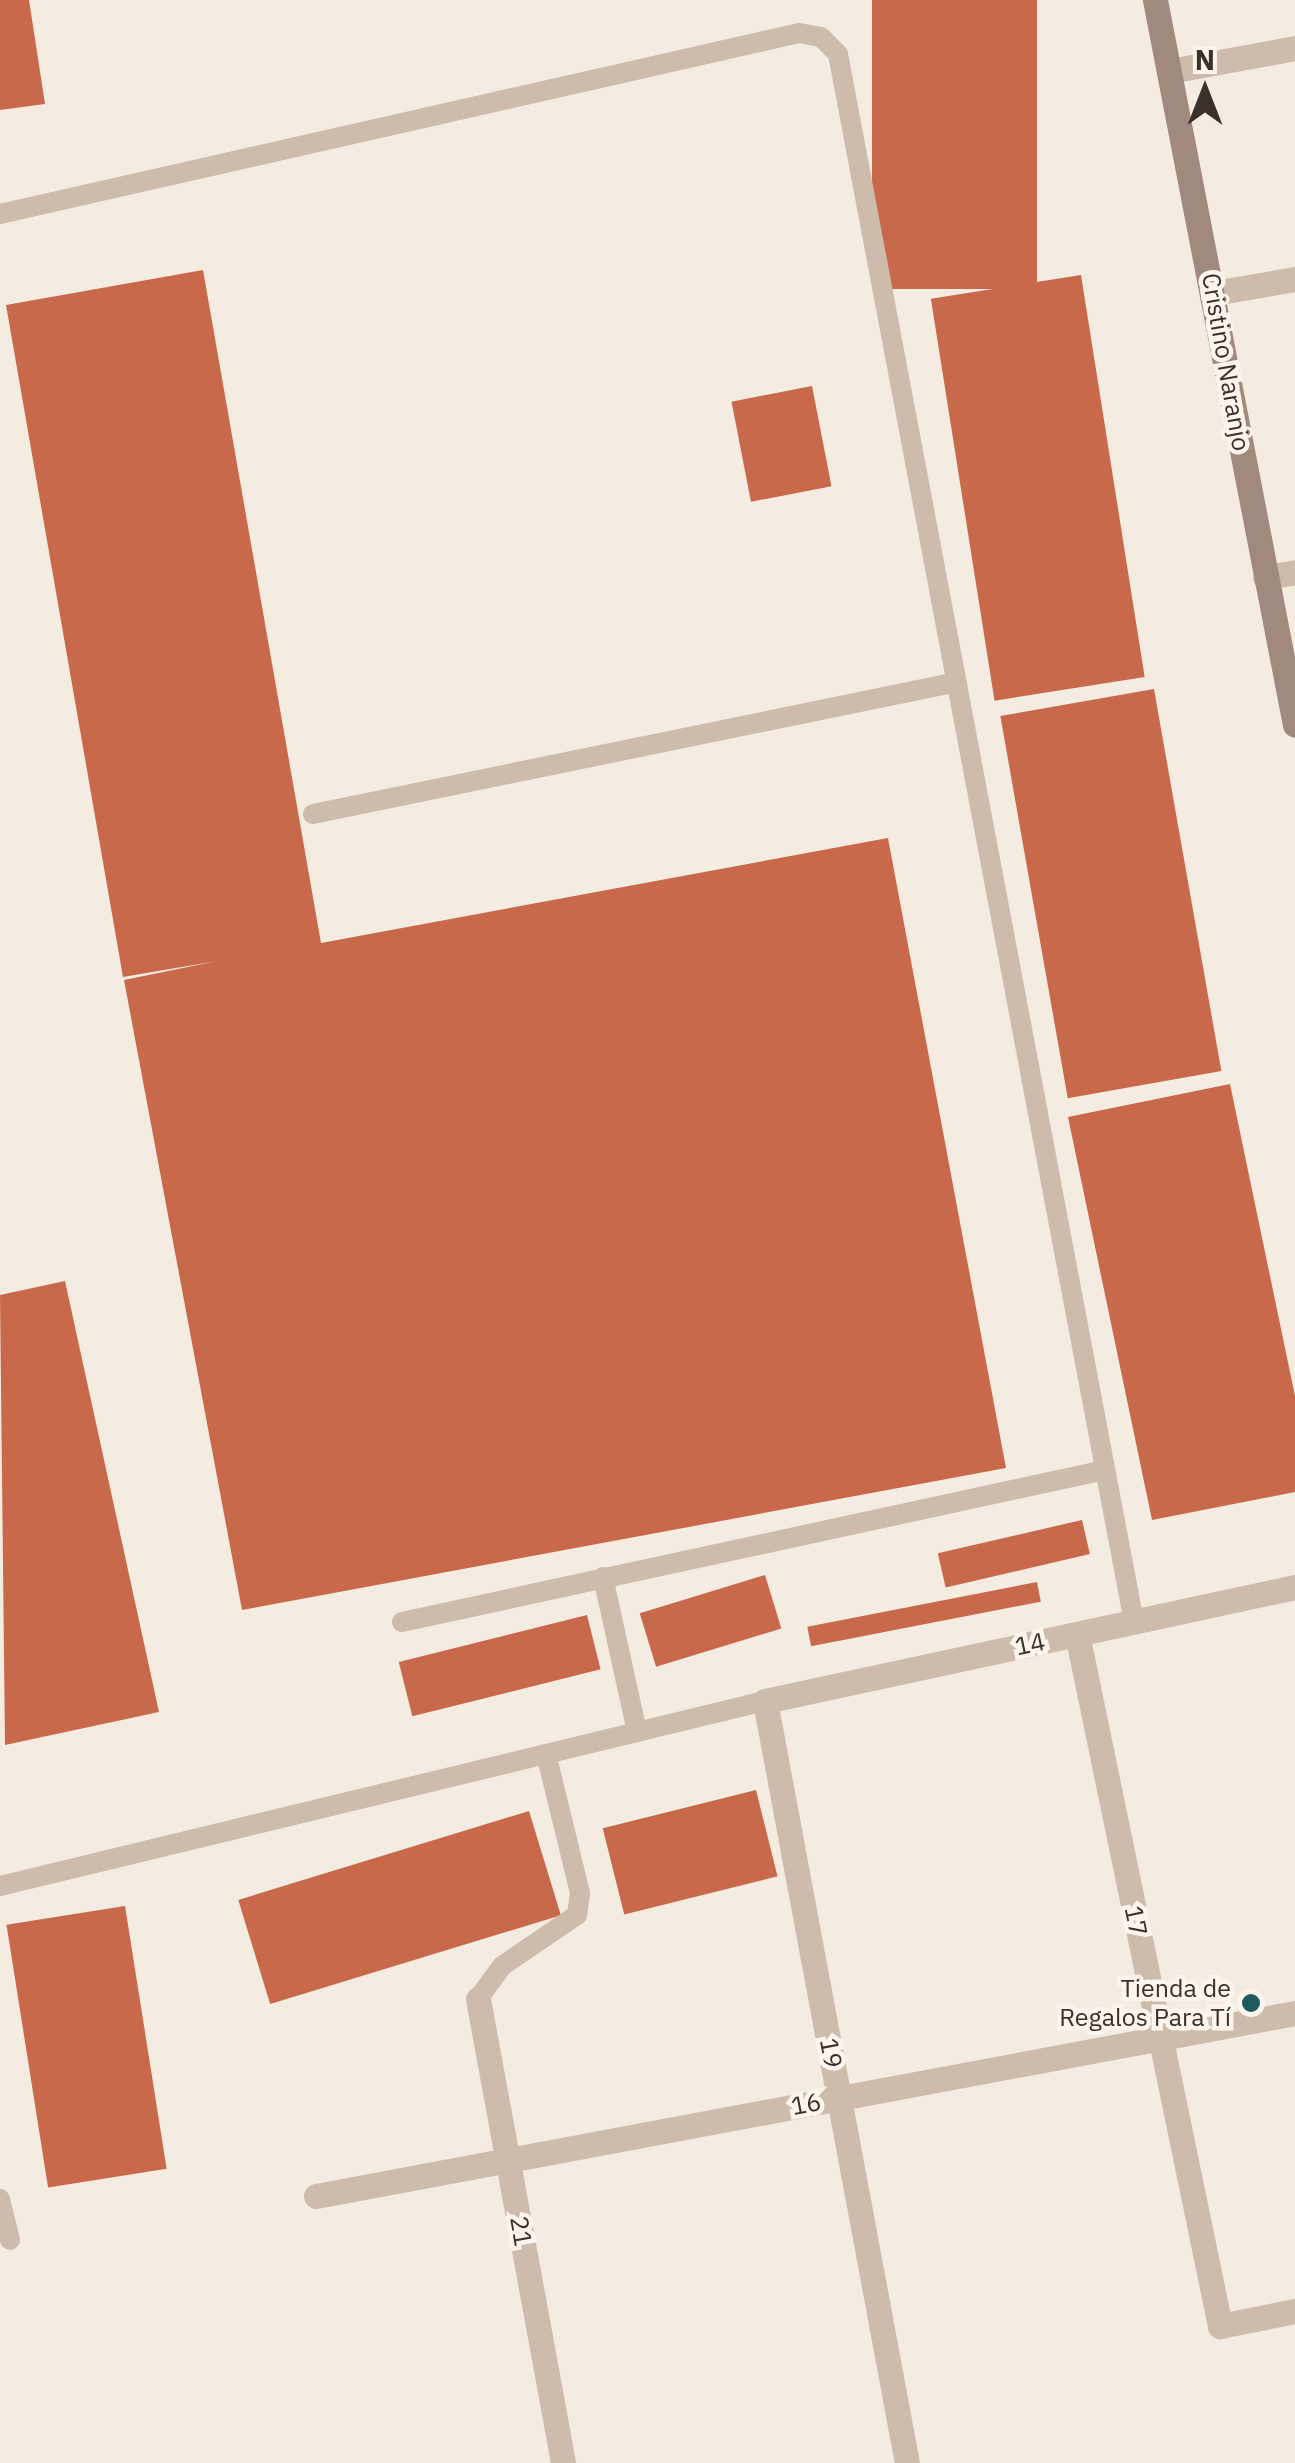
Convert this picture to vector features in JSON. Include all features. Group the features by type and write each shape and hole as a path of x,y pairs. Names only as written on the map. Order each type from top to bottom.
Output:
{"street":[{"name":"Cristino Naranjo","path":"1155,0 1295,725"},
{"path":"1170,70 1295,48"},
{"path":"1214,293 1295,279"},
{"path":"1265,577 1295,572"},
{"name":"14","path":"765,1702 1295,1588"},
{"name":"17","path":"1076,1634 1220,2326 1295,2310"},
{"name":"19","path":"765,1702 907,2463"},
{"name":"21","path":"478,1999 563,2463"},
{"name":"16","path":"316,2196 1295,2014"}],"lane":[{"path":"0,214 800,33 821,36 838,54 1134,1622"},
{"path":"312,814 956,682"},
{"path":"402,1622 1105,1470"},
{"path":"603,1577 637,1732"},
{"path":"0,1886 765,1702"},
{"path":"478,1999 502,1966 577,1915 580,1892 546,1754"},
{"path":"0,2200 10,2240"}],"building":[{"path":"0,0 29,0 45,104 0,110"},
{"path":"872,0 1037,0 1037,289 872,289"},
{"path":"203,270 321,943 888,838 1006,1468 242,1610 124,980 217,961 123,977 6,305"},
{"path":"1081,275 1145,677 995,701 931,299"},
{"path":"812,386 831,486 751,502 732,402"},
{"path":"1154,689 1221,1071 1068,1098 1000,716"},
{"path":"1230,1084 1295,1396 1295,1492 1152,1520 1068,1117"},
{"path":"65,1281 159,1712 5,1745 0,1295"},
{"path":"1082,1520 1090,1554 946,1587 938,1553"},
{"path":"765,1575 781,1629 656,1667 640,1613"},
{"path":"1037,1582 1041,1602 811,1646 807,1627"},
{"path":"587,1615 601,1669 412,1716 399,1662"},
{"path":"756,1790 778,1876 624,1915 603,1828"},
{"path":"529,1811 561,1915 270,2004 238,1900"},
{"path":"125,1906 167,2169 48,2187 6,1925"}],"place":[{"name":"Tienda de Regalos Para Tí","path":"1251,2003"}]}
